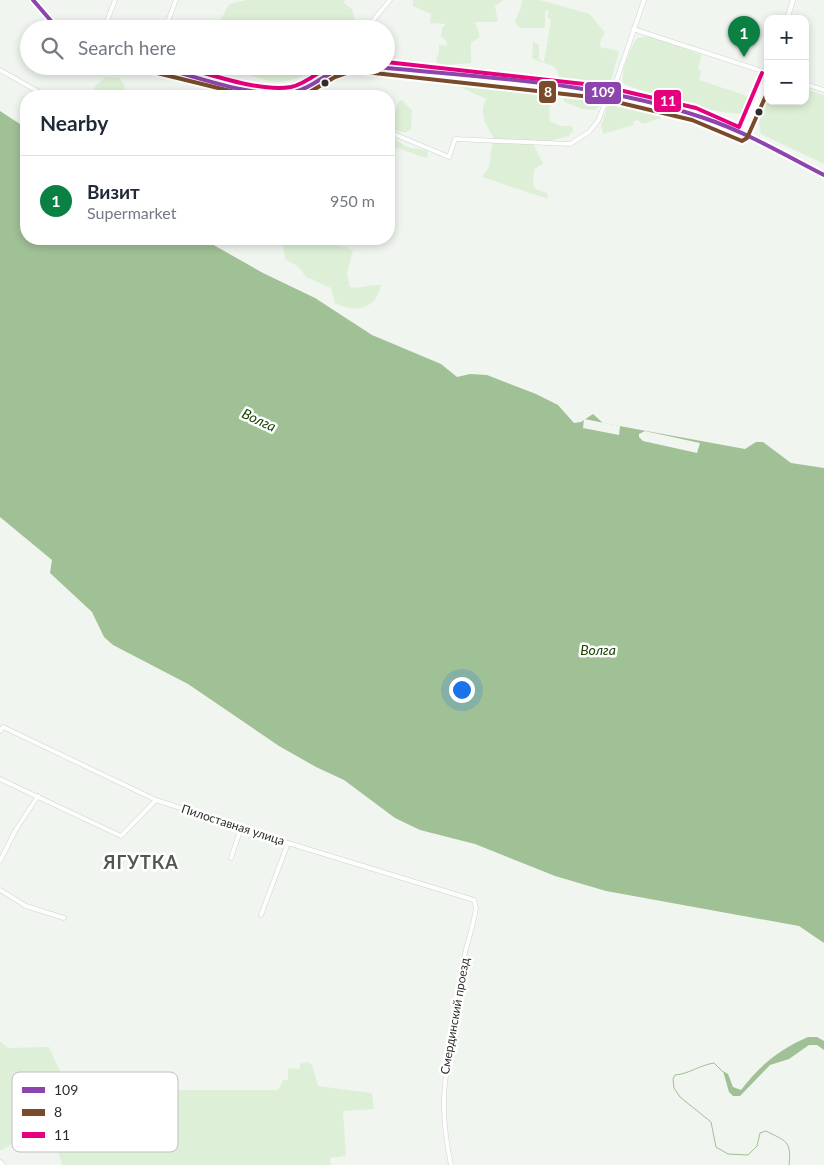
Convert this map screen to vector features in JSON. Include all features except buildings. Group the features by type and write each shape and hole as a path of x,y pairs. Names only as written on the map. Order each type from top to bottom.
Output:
{"main road":[{"path":"33,0 38,2 51,20"},
{"path":"395,69 608,94 697,115 824,175"},
{"path":"193,75 256,90"},
{"path":"302,90 327,75"}],"street":[{"path":"107,20 115,0"},
{"path":"168,20 176,0"},
{"path":"373,20 390,0"},
{"path":"395,134 449,157 455,139 570,144 589,132 598,121 608,94 616,82 644,0"},
{"path":"788,15 793,0"},
{"path":"633,29 764,73"},
{"path":"0,70 35,90"},
{"path":"742,135 764,83"},
{"path":"809,85 824,90"},
{"name":"Пилоставная улица","path":"0,731 3,727 156,800 288,843 473,899"},
{"path":"0,779 121,836 133,826 156,800"},
{"path":"0,861 15,831 38,796"},
{"path":"231,858 241,828"},
{"path":"261,915 288,843"},
{"path":"0,890 31,908 64,918"},
{"name":"Смердинский проезд","path":"451,1165 444,1136 442,1114 445,1071 459,1003 462,967 476,908 476,902 473,899"},
{"path":"0,1162 3,1165"}],"shaded area":[{"path":"247,0 345,0 344,3 352,9 355,20 221,20 229,4"},
{"path":"413,0 503,0 495,6 498,22 475,22 480,37 471,43 471,63 438,66 436,59 439,45 446,46 447,42 441,36 442,28 446,24 430,23 431,14 413,6"},
{"path":"522,0 540,0 590,14 605,33 601,39 600,47 619,51 610,84 606,90 562,83 557,71 553,67 532,58 533,42 539,44 539,59 544,62 551,19 547,17 549,10 545,11 545,28 520,28 515,22"},
{"path":"650,36 702,55 698,69 701,71 699,80 747,96 749,103 744,114 707,109 623,83 625,66 634,43 637,38"},
{"path":"250,75 304,75 289,81 280,82 263,80"},
{"path":"106,77 119,78 125,85 123,90 94,90 96,85"},
{"path":"460,83 555,92 557,97 549,108 550,121 561,126 572,126 573,131 569,136 534,145 543,164 534,169 533,184 536,189 547,193 548,199 482,177 489,167 493,136 483,114 486,99 458,86"},
{"path":"809,90 824,95 824,164 761,134 759,122 764,100 764,105 809,105"},
{"path":"564,93 602,98 603,101 596,110 583,109 564,102"},
{"path":"402,100 412,110 411,129 405,133 395,130 395,113 398,102"},
{"path":"609,100 659,113 661,118 642,124 638,120 634,121 633,125 603,134 601,126"},
{"path":"395,140 409,148 427,150 428,155 426,158 395,147"},
{"path":"283,245 336,245 347,247 353,250 347,274 350,287 381,285 375,299 370,304 358,308 343,306 335,303 331,288 306,277 299,267 285,259"},
{"path":"0,1041 8,1048 49,1047 60,1072 12,1072 12,1144 0,1150"},
{"path":"307,1062 312,1065 318,1086 372,1093 374,1109 343,1111 346,1156 330,1158 331,1165 62,1165 58,1152 178,1152 178,1090 278,1090 283,1080 288,1080 288,1068 300,1069 300,1064"}],"water":[{"name":"Волга","path":"0,111 20,124 20,245 214,245 263,273 315,298 372,335 441,364 457,377 470,374 487,375 536,394 558,405 574,423 581,422 593,414 603,423 745,449 756,442 763,442 791,463 824,468 824,943 799,926 606,891 555,876 475,844 420,830 395,818 344,780 279,746 188,684 113,645 104,637 92,612 50,573 52,560 0,517"},
{"path":"808,1037 817,1037 824,1041 824,1050 817,1045 809,1045 789,1059 770,1065 740,1096 733,1096 729,1092 723,1071 728,1074 733,1087 741,1090 755,1073 771,1059 788,1047"}],"pier":[{"path":"584,419 620,426 619,435 583,428"},
{"path":"645,431 700,443 697,453 643,441 639,434"}],"waterway":[{"path":"723,1072 714,1063 675,1075 673,1079 674,1088 680,1097 711,1122 716,1147 728,1154 748,1155 757,1146 760,1133 766,1131 786,1142 790,1157 789,1165"}],"transit line":[{"name":"109","path":"33,0 50,20"},
{"name":"11","path":"395,63 602,86 696,108 739,127 762,73"},
{"name":"109","path":"395,69 580,88 663,106 704,118 735,130 824,175"},
{"name":"8","path":"165,75 226,90"},
{"name":"109","path":"186,75 245,90"},
{"name":"11","path":"211,75 250,85 278,88 291,87 316,75"},
{"name":"109","path":"302,90 328,75"},
{"name":"8","path":"313,90 341,75"},
{"name":"8","path":"392,75 600,98 692,120 742,141 747,138 764,100"}],"place":[{"name":"Визит","path":"744,57"}],"district":[{"name":"ЯГУТКА","path":"141,863"}]}
